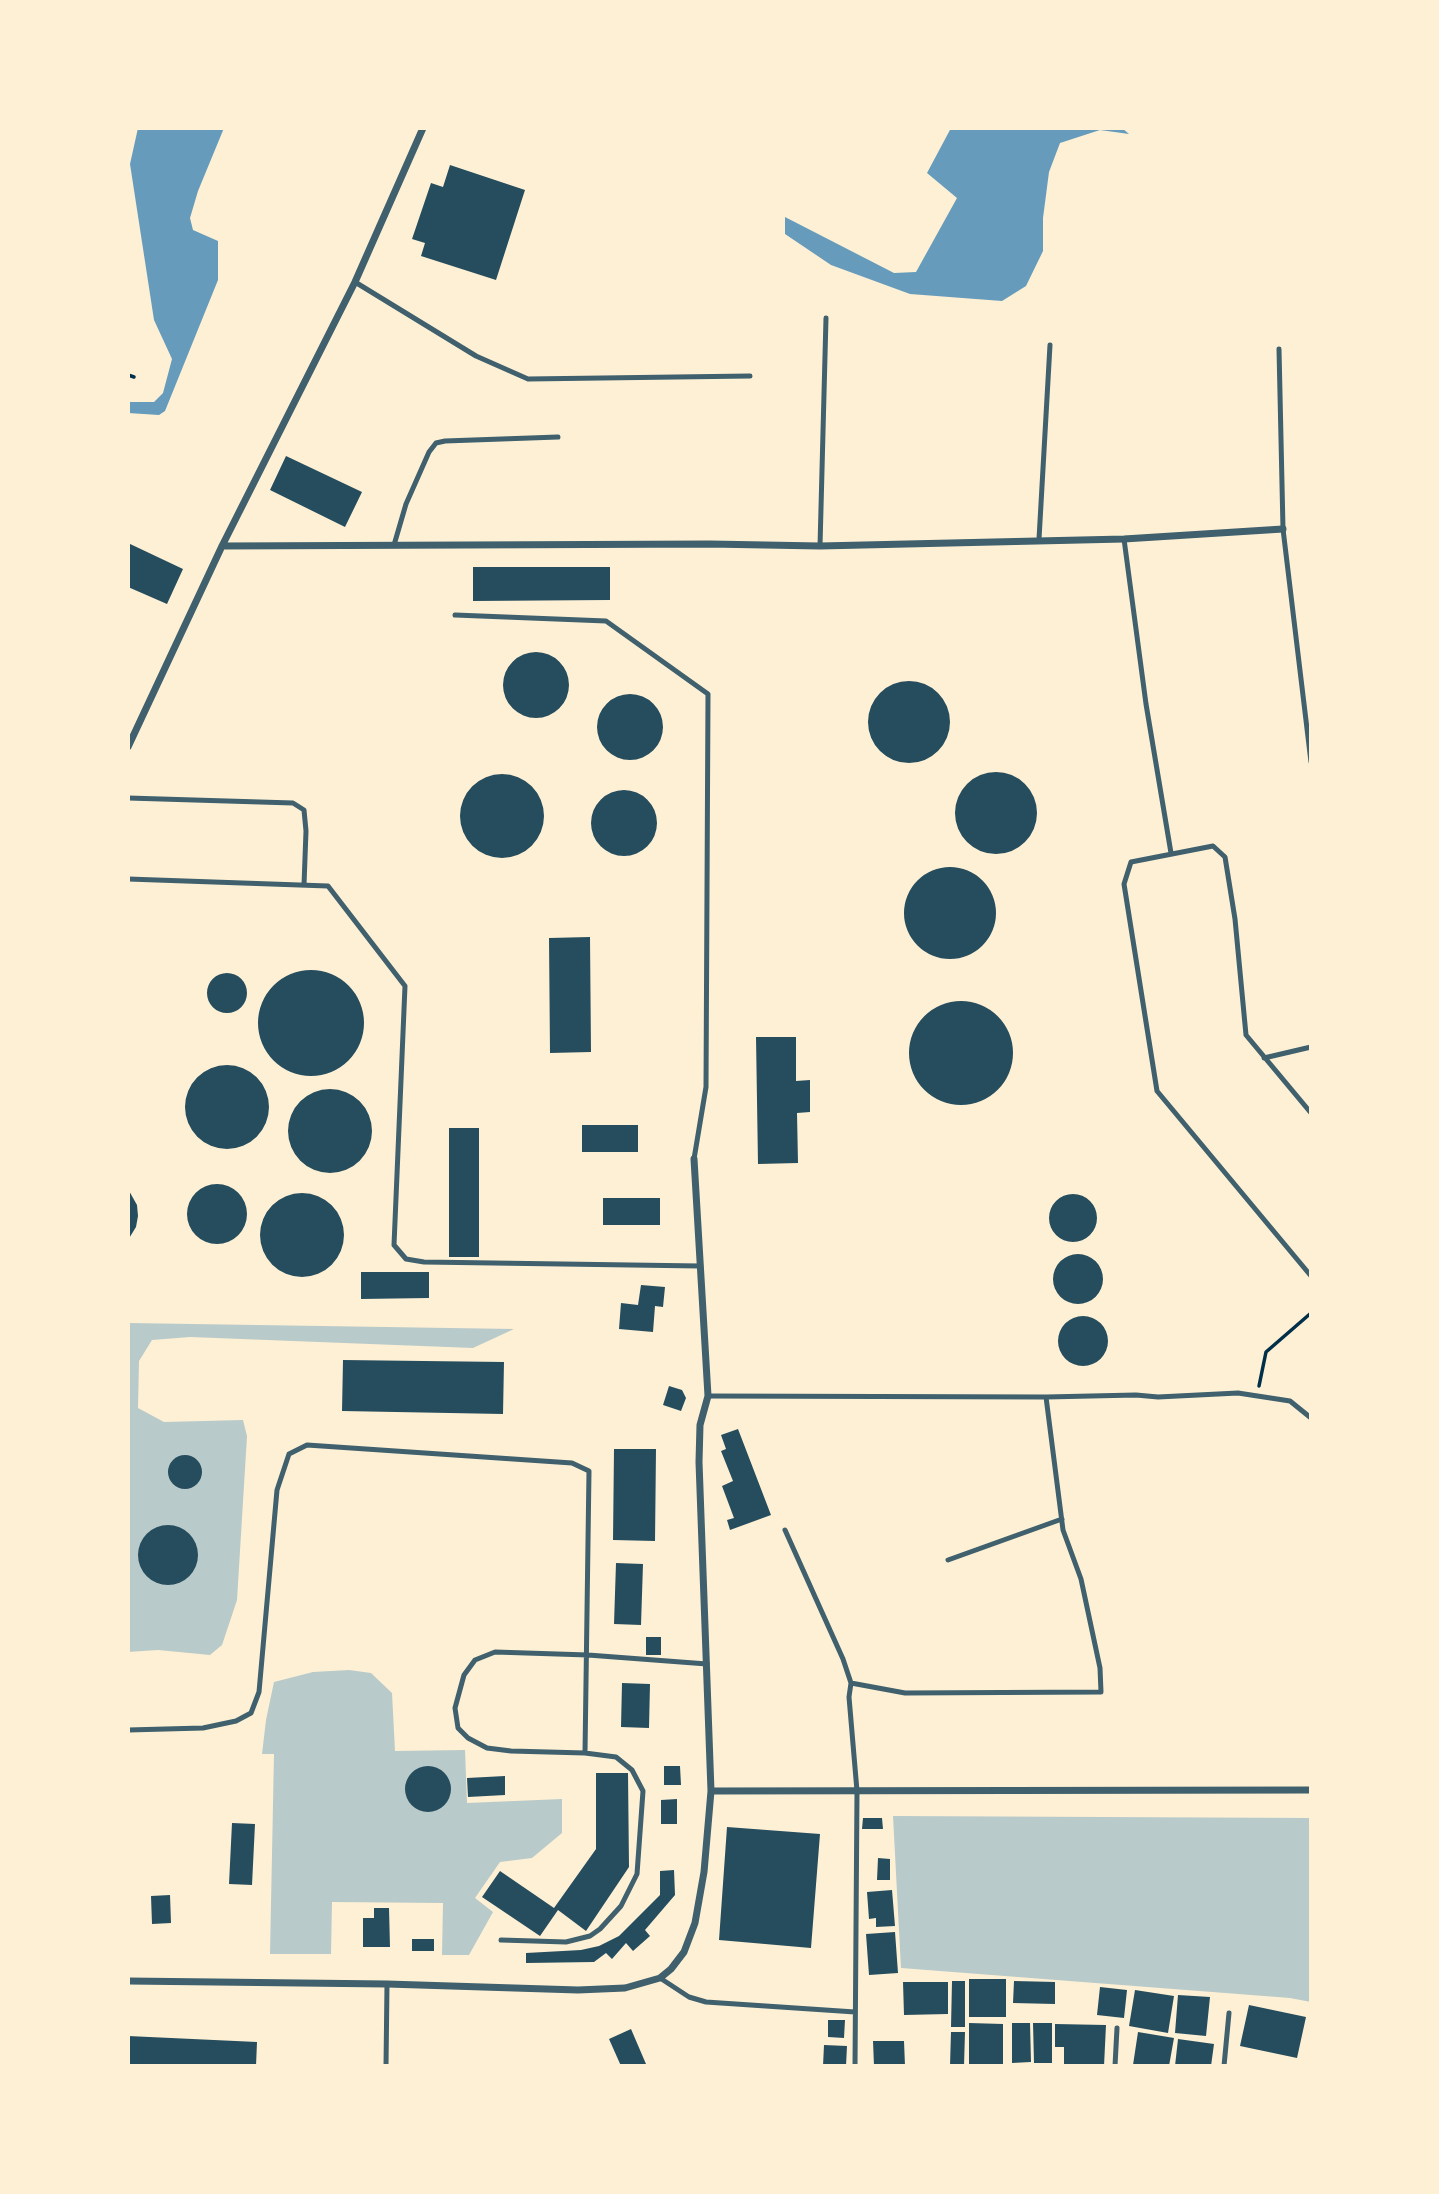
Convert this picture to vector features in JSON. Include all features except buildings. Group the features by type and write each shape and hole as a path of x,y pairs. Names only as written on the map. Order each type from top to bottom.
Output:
{"street":[{"path":"128,747 222,546 355,282 423,128"},
{"path":"222,546 820,546 1124,539 1283,529"},
{"path":"128,1980 578,1990 625,1988 660,1978 684,1952 695,1923 704,1872 712,1791 699,1450 700,1425 708,1396 694,1160"},
{"path":"712,1791 1311,1790"}],"lane":[{"path":"355,282 476,356 528,379 750,376"},
{"path":"820,546 826,318"},
{"path":"1039,539 1050,345"},
{"path":"1279,349 1283,529 1311,762"},
{"path":"394,545 406,504 429,452 436,443 558,437"},
{"path":"1124,539 1146,704 1171,853"},
{"path":"456,615 606,621 708,694 706,1087 694,1160"},
{"path":"128,798 293,803 304,810 304,885"},
{"path":"1311,1113 1245,1035 1236,919 1225,857 1213,846 1131,862 1124,884 1157,1091 1311,1276"},
{"path":"128,879 328,886 405,986 394,1245 406,1259 424,1262 700,1265"},
{"path":"1264,1058 1311,1047"},
{"path":"708,1396 1158,1397 1238,1393 1290,1401 1311,1418"},
{"path":"851,1683 905,1693 1101,1692 1100,1668 1081,1579 1063,1530 1045,1397"},
{"path":"128,1730 203,1728 236,1721 251,1713 259,1692 276,1490 289,1454 307,1445 572,1463 589,1471 585,1754"},
{"path":"948,1560 1062,1520"},
{"path":"785,1530 843,1659 851,1683 849,1697 857,1791 855,2066"},
{"path":"501,1940 566,1942 590,1936 600,1929 621,1906 637,1874 643,1791 632,1770 616,1758 487,1748 467,1738 458,1728 455,1708 464,1675 475,1660 495,1652 588,1655 707,1664"},
{"path":"660,1978 689,1997 706,2002 855,2012"},
{"path":"386,2066 387,1984"},
{"path":"1224,2066 1229,2013"},
{"path":"1115,2066 1117,2028"}],"path":[{"path":"128,375 134,377"},
{"path":"1258,1395 1266,1352 1311,1314"}],"shaded area":[{"path":"128,1323 514,1329 473,1348 190,1337 152,1340 139,1361 138,1408 164,1422 243,1420 247,1436 237,1600 222,1645 210,1655 158,1650 128,1652"},
{"path":"349,1670 371,1673 392,1693 395,1751 465,1750 467,1803 562,1799 562,1833 532,1858 500,1862 475,1898 493,1912 469,1955 442,1955 443,1903 332,1902 331,1954 270,1954 274,1754 262,1754 274,1682 313,1672"},
{"path":"893,1816 1311,1818 1311,2002 1290,1998 901,1968"}],"water":[{"path":"138,128 224,128 190,218 193,230 218,241 218,280 165,411 159,415 128,413 128,402 154,402 163,393 172,359 154,320 130,164"},
{"path":"951,128 1122,128 1129,134 1100,130 1060,143 1049,172 1043,218 1043,251 1026,286 1002,301 910,294 831,265 785,234 785,217 894,273 916,272 957,198 927,173"}]}
